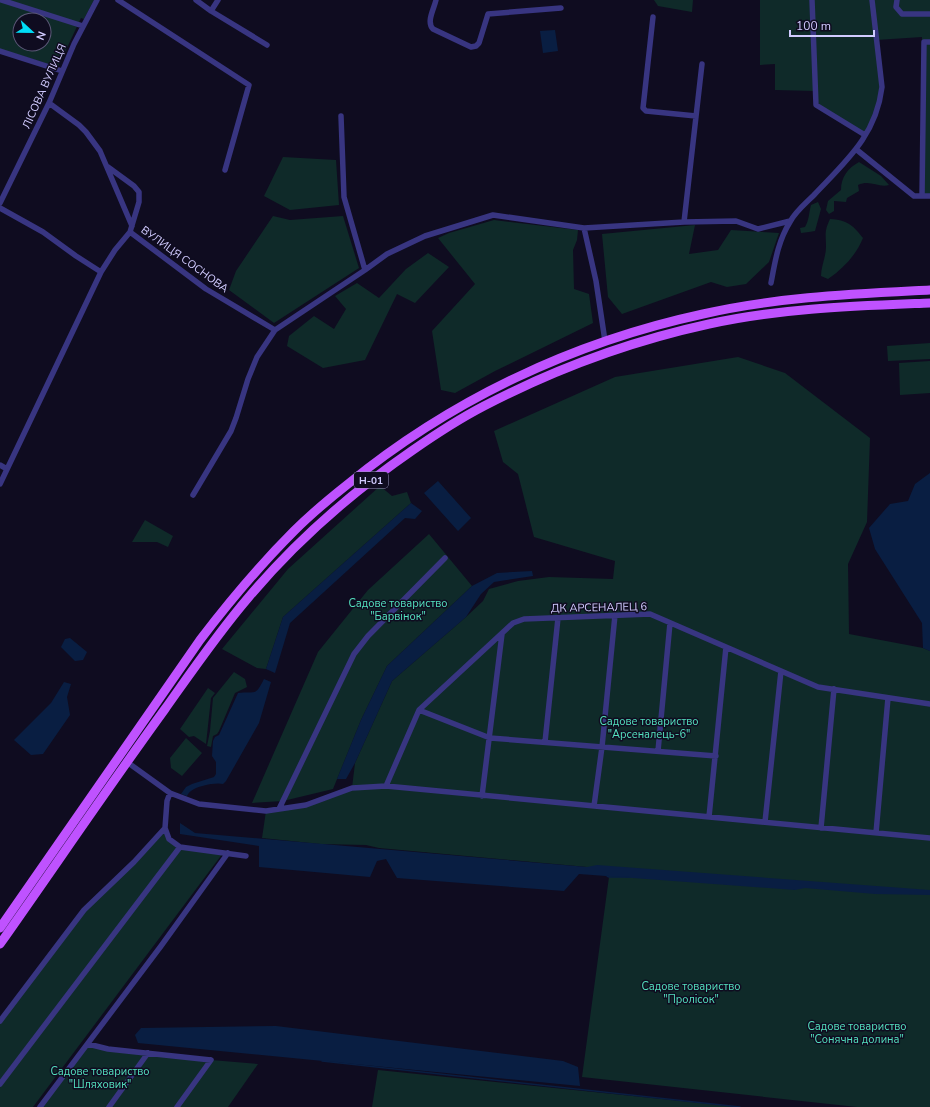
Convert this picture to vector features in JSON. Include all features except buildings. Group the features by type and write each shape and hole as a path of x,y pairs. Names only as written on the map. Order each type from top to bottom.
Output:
{"main road":[{"name":"Н-01","path":"0,928 200,640 261,565 295,530 329,499 366,469 427,425 508,381 549,362 605,341 672,321 704,313 820,297 930,290"},
{"name":"Н-01","path":"0,944 127,762 247,598 304,537 357,491 438,432 484,406 562,369 631,345 712,324 795,310 930,303"}],"street":[{"path":"1,0 83,26"},
{"name":"ЛІСОВА ВУЛИЦЯ","path":"0,203 49,103 83,26 97,0"},
{"path":"118,0 251,86 226,170"},
{"path":"196,0 267,46"},
{"path":"211,11 218,0"},
{"path":"436,0 430,26 433,29 471,47 476,46 479,43 488,14 561,8"},
{"path":"812,0 816,105 865,135"},
{"path":"771,283 778,248 790,221 857,150 877,113 882,87 872,0"},
{"path":"897,0 896,7 902,14 930,14"},
{"path":"653,17 643,108 646,111 696,116"},
{"path":"922,196 924,42 930,42"},
{"path":"0,51 62,71"},
{"path":"684,222 702,64"},
{"path":"49,103 79,125 100,151 108,167 131,229"},
{"path":"341,116 344,197 365,270"},
{"path":"857,150 914,196 930,196"},
{"path":"0,484 101,272 131,229 139,202 139,192 134,186 108,167"},
{"path":"0,208 43,232 101,272"},
{"path":"193,495 231,431 257,357 275,330 387,254 425,236 493,215 584,228 684,222 736,221 758,229 790,221"},
{"path":"584,228 596,281 605,341"},
{"name":"ВУЛИЦЯ СОСНОВА","path":"131,229 206,289 275,330"},
{"path":"0,465 7,470"},
{"path":"279,809 354,654 368,636 445,558"},
{"name":"ДК АРСЕНАЛЕЦ 6","path":"386,786 419,710 513,623 524,619 650,614 818,687 930,704"},
{"path":"594,806 602,747 615,615"},
{"path":"545,742 558,618"},
{"path":"658,752 670,623"},
{"path":"482,796 502,634"},
{"path":"709,817 726,647"},
{"path":"765,822 781,671"},
{"path":"821,828 834,689"},
{"path":"876,833 888,698"},
{"path":"419,710 490,738 716,756"},
{"path":"127,762 170,793 199,804 266,811 306,805 352,788 386,786 930,838"},
{"path":"170,793 167,801 166,828 169,839 180,847 246,856"},
{"path":"0,1021 84,910 134,862 166,828"},
{"path":"0,1084 180,847"},
{"path":"40,1107 161,946 228,853"},
{"path":"88,1044 108,1049 211,1060 176,1107"},
{"path":"109,1107 148,1054"}],"green space":[{"path":"0,0 94,0 84,19 81,18 58,67 0,49"},
{"path":"654,0 693,0 692,12 658,6"},
{"path":"760,0 930,0 930,196 922,196 922,37 876,40 882,87 880,101 865,135 820,108 815,91 775,90 775,64 760,65"},
{"path":"283,157 336,160 339,205 290,210 264,196"},
{"path":"859,162 881,176 889,185 885,186 862,183 858,185 859,191 847,198 846,202 834,201 834,211 829,214 826,210 828,201 841,190 842,181 846,173"},
{"path":"818,202 821,209 815,231 801,233 800,228 805,227 806,225 811,205"},
{"path":"273,216 290,220 343,216 359,268 274,323 229,290 236,271"},
{"path":"830,219 849,224 863,238 849,261 828,279 821,276 826,251 826,230"},
{"path":"494,220 578,230 577,240 573,250 574,289 589,294 593,323 495,371 455,393 441,390 432,331 475,284 438,238 449,233"},
{"path":"695,225 689,254 718,250 731,230 779,233 769,262 746,284 727,287 711,282 622,314 608,297 602,234"},
{"path":"428,253 449,267 415,303 397,294 365,360 323,368 287,346 289,336 314,316 334,329 346,309 335,296 357,283 379,298 406,269"},
{"path":"930,343 930,359 888,361 887,346"},
{"path":"738,357 785,373 870,438 867,522 848,564 849,634 923,648 930,651 930,1107 857,1107 582,1077 609,877 587,867 379,848 366,845 320,844 262,838 266,811 306,805 352,788 355,763 392,681 483,601 489,589 518,581 549,577 613,579 615,561 534,537 518,474 503,462 494,431 615,377"},
{"path":"930,361 930,393 900,395 899,363"},
{"path":"380,486 392,496 407,492 411,503 283,617 266,669 257,668 222,649 288,569"},
{"path":"145,520 173,536 168,547 157,542 132,542"},
{"name":"Садове товариство \"Барвінок\"","path":"429,534 472,586 387,666 361,720 333,789 283,801 252,803 318,652 368,590"},
{"path":"234,672 245,679 247,687 235,693 219,731 213,736 211,747 207,746 213,698"},
{"path":"208,688 215,693 211,698 206,744 194,736 189,737 180,729"},
{"path":"186,738 202,753 182,776 171,768 170,758"},
{"path":"162,832 180,847 223,853 33,1107 0,1107 0,1020 84,910"},
{"name":"Садове товариство \"Шляховик\"","path":"88,1044 211,1060 258,1064 228,1107 40,1107"},
{"path":"378,1070 740,1107 372,1107"}],"water":[{"path":"555,30 558,51 543,53 540,31"},
{"path":"930,473 930,651 923,648 922,623 875,549 869,528 890,504 908,501 915,484"},
{"path":"438,481 471,518 458,531 424,493"},
{"path":"411,503 422,511 415,519 405,518 290,623 275,673 266,669 283,617"},
{"path":"532,571 533,576 494,582 481,594 466,617 392,681 355,763 346,779 337,779 361,720 387,666 472,586 497,573"},
{"path":"70,638 87,652 83,660 75,661 61,647 65,639"},
{"path":"264,679 271,682 259,723 226,781 223,784 211,784 194,789 190,791 187,796 181,794 186,787 214,777 216,774 216,762 212,756 213,741 215,737 219,735 238,693 257,691"},
{"path":"64,682 71,684 67,697 70,715 43,754 31,755 14,740 51,703"},
{"path":"180,823 195,833 587,867 597,865 930,890 930,895 875,894 805,888 795,890 579,874 564,891 397,878 386,859 377,861 370,877 259,867 259,846 180,834"},
{"path":"276,1026 563,1061 578,1067 580,1086 138,1043 135,1035 141,1028"}],"waterway":[{"path":"607,876 629,877"},
{"path":"322,1061 740,1107"}],"park label":[{"name":"Садове товариство \"Арсеналець-6\"","path":"649,727"},
{"name":"Садове товариство \"Пролісок\"","path":"691,992"},
{"name":"Садове товариство \"Сонячна долина\"","path":"857,1032"}]}
